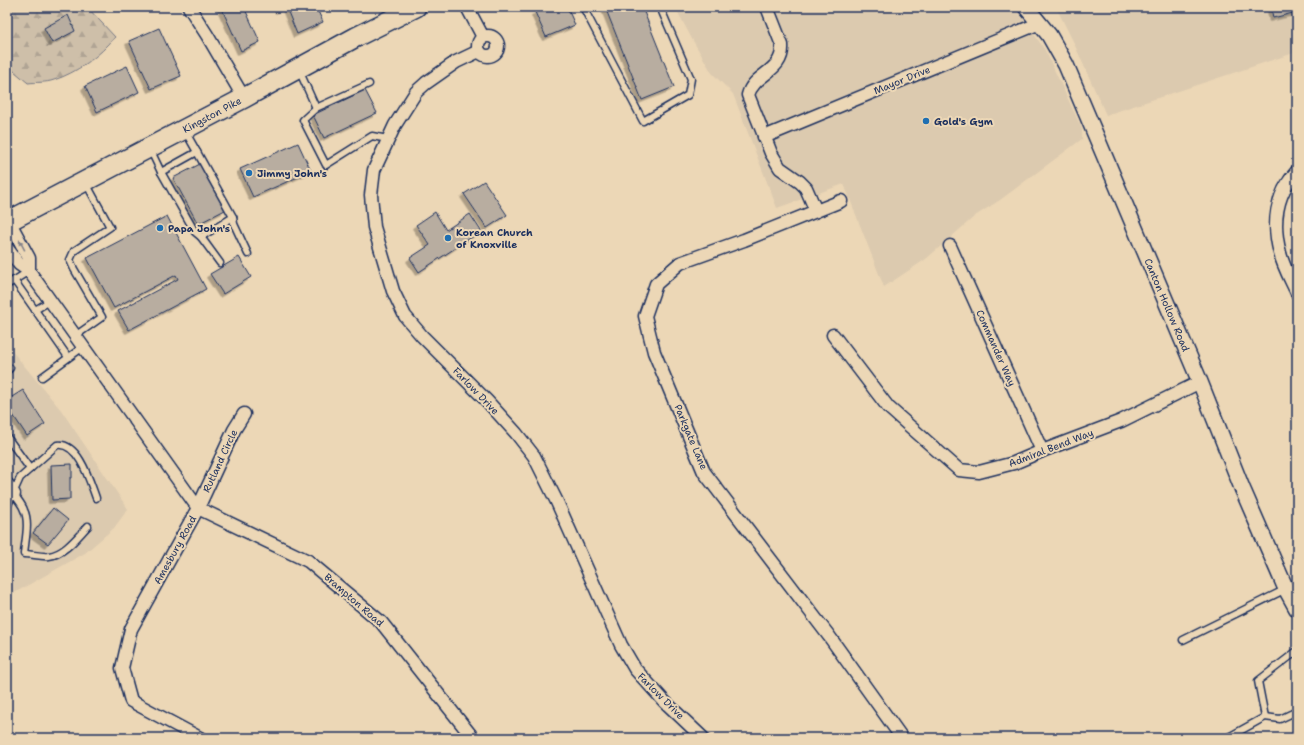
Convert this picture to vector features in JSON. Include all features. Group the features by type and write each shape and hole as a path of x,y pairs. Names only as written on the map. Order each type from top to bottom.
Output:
{"main road":[{"name":"Kingston Pike","path":"8,221 184,130 356,37 416,7"}],"street":[{"path":"189,7 244,98"},
{"path":"468,7 483,38"},
{"path":"767,7 782,45 782,51 778,63 751,87 748,95 771,154 780,168 806,188 816,211"},
{"name":"Canton Hollow Road","path":"1026,7 1040,23 1059,51 1066,65 1200,382 1242,488 1286,589 1297,609"},
{"name":"Mayor Drive","path":"764,137 1040,23"},
{"path":"490,37 495,40 498,48 495,54 489,56 482,55 479,51 479,42 483,38 490,37"},
{"name":"Farlow Drive","path":"479,51 456,62 416,92 388,139 374,170 371,195 372,211 374,227 384,264 393,291 405,316 422,336 516,433 534,456 557,502 621,646 635,670 664,701 703,738"},
{"path":"1297,171 1287,182 1279,203 1275,226 1280,254 1297,293"},
{"name":"Parkgate Lane","path":"841,201 680,263 656,284 645,316 654,352 704,472 829,636 902,738"},
{"name":"Amesbury Road","path":"8,221 29,258 29,271"},
{"name":"Commander Way","path":"950,246 1042,451"},
{"name":"Amesbury Road","path":"7,248 19,264 29,271 198,508 131,629 122,668 131,701 200,738"},
{"name":"Admiral Bend Way","path":"833,335 888,407 959,470 979,472 1014,464 1042,451 1121,421 1200,382"},
{"name":"Rutland Circle","path":"198,508 234,430 244,414"},
{"path":"7,484 14,494"},
{"name":"Brampton Road","path":"198,508 308,561 381,622 473,738"}],"lane":[{"path":"583,7 643,121 688,95 691,79 660,7"},
{"path":"298,69 316,108"},
{"path":"369,84 316,108 303,120 326,165 372,136 388,139"},
{"path":"184,130 233,217 234,224 248,254"},
{"path":"149,147 161,172 195,232 201,237 220,263"},
{"path":"161,172 197,152"},
{"path":"74,336 102,317 70,260 78,248 110,227 85,181"},
{"path":"201,237 233,217"},
{"path":"7,285 29,271"},
{"path":"14,280 68,357"},
{"path":"36,310 50,301"},
{"path":"42,377 83,347"},
{"path":"7,437 30,469"},
{"path":"7,507 20,478 57,445 66,446 69,448 82,463 96,498"},
{"path":"14,494 26,515 27,522 24,554 48,556 55,555 61,552 88,526"},
{"path":"1182,640 1286,589"},
{"path":"1265,717 1258,681 1297,651"},
{"path":"1227,738 1265,717 1280,719 1297,711"}],"shaded area":[{"path":"675,7 1015,7 1045,50 1082,129 1082,139 1000,200 975,216 926,259 884,287 844,184 777,208 733,94 712,73"},
{"path":"1056,7 1297,7 1297,52 1106,115"},
{"path":"7,345 61,410 128,509 114,528 85,553 7,597"}],"green space":[{"path":"7,7 87,7 115,37 95,57 71,73 51,81 28,83 7,65"}],"building":[{"path":"221,7 244,7 260,42 241,51"},
{"path":"278,7 286,7 279,10"},
{"path":"286,7 316,7 323,22 297,34"},
{"path":"547,7 567,7 575,25 546,37 535,12"},
{"path":"605,7 642,7 674,87 642,100"},
{"path":"1271,7 1297,7 1297,12 1273,18"},
{"path":"68,15 75,31 52,43 44,28"},
{"path":"159,28 181,76 151,89 129,41"},
{"path":"127,66 139,92 97,112 85,86"},
{"path":"365,90 377,113 324,138 313,115"},
{"path":"298,143 311,171 253,197 240,169"},
{"path":"200,164 225,210 198,224 173,178"},
{"path":"484,181 507,215 487,228 464,194"},
{"name":"Korean Church of Knoxville","path":"435,212 446,230 470,214 481,231 419,272 410,258 430,245 416,225"},
{"path":"167,216 206,289 129,330 118,311 178,279 176,275 114,308 87,258"},
{"path":"239,257 251,277 223,294 210,274"},
{"path":"23,390 45,424 27,436 7,406 7,400"},
{"path":"72,464 70,499 52,500 51,465"},
{"path":"53,508 68,520 48,544 33,533"}],"place":[{"name":"Gold's Gym","path":"926,121"},
{"name":"Jimmy John's","path":"249,173"},
{"name":"Papa John's","path":"160,228"},
{"name":"Korean Church of Knoxville","path":"448,238"}]}
